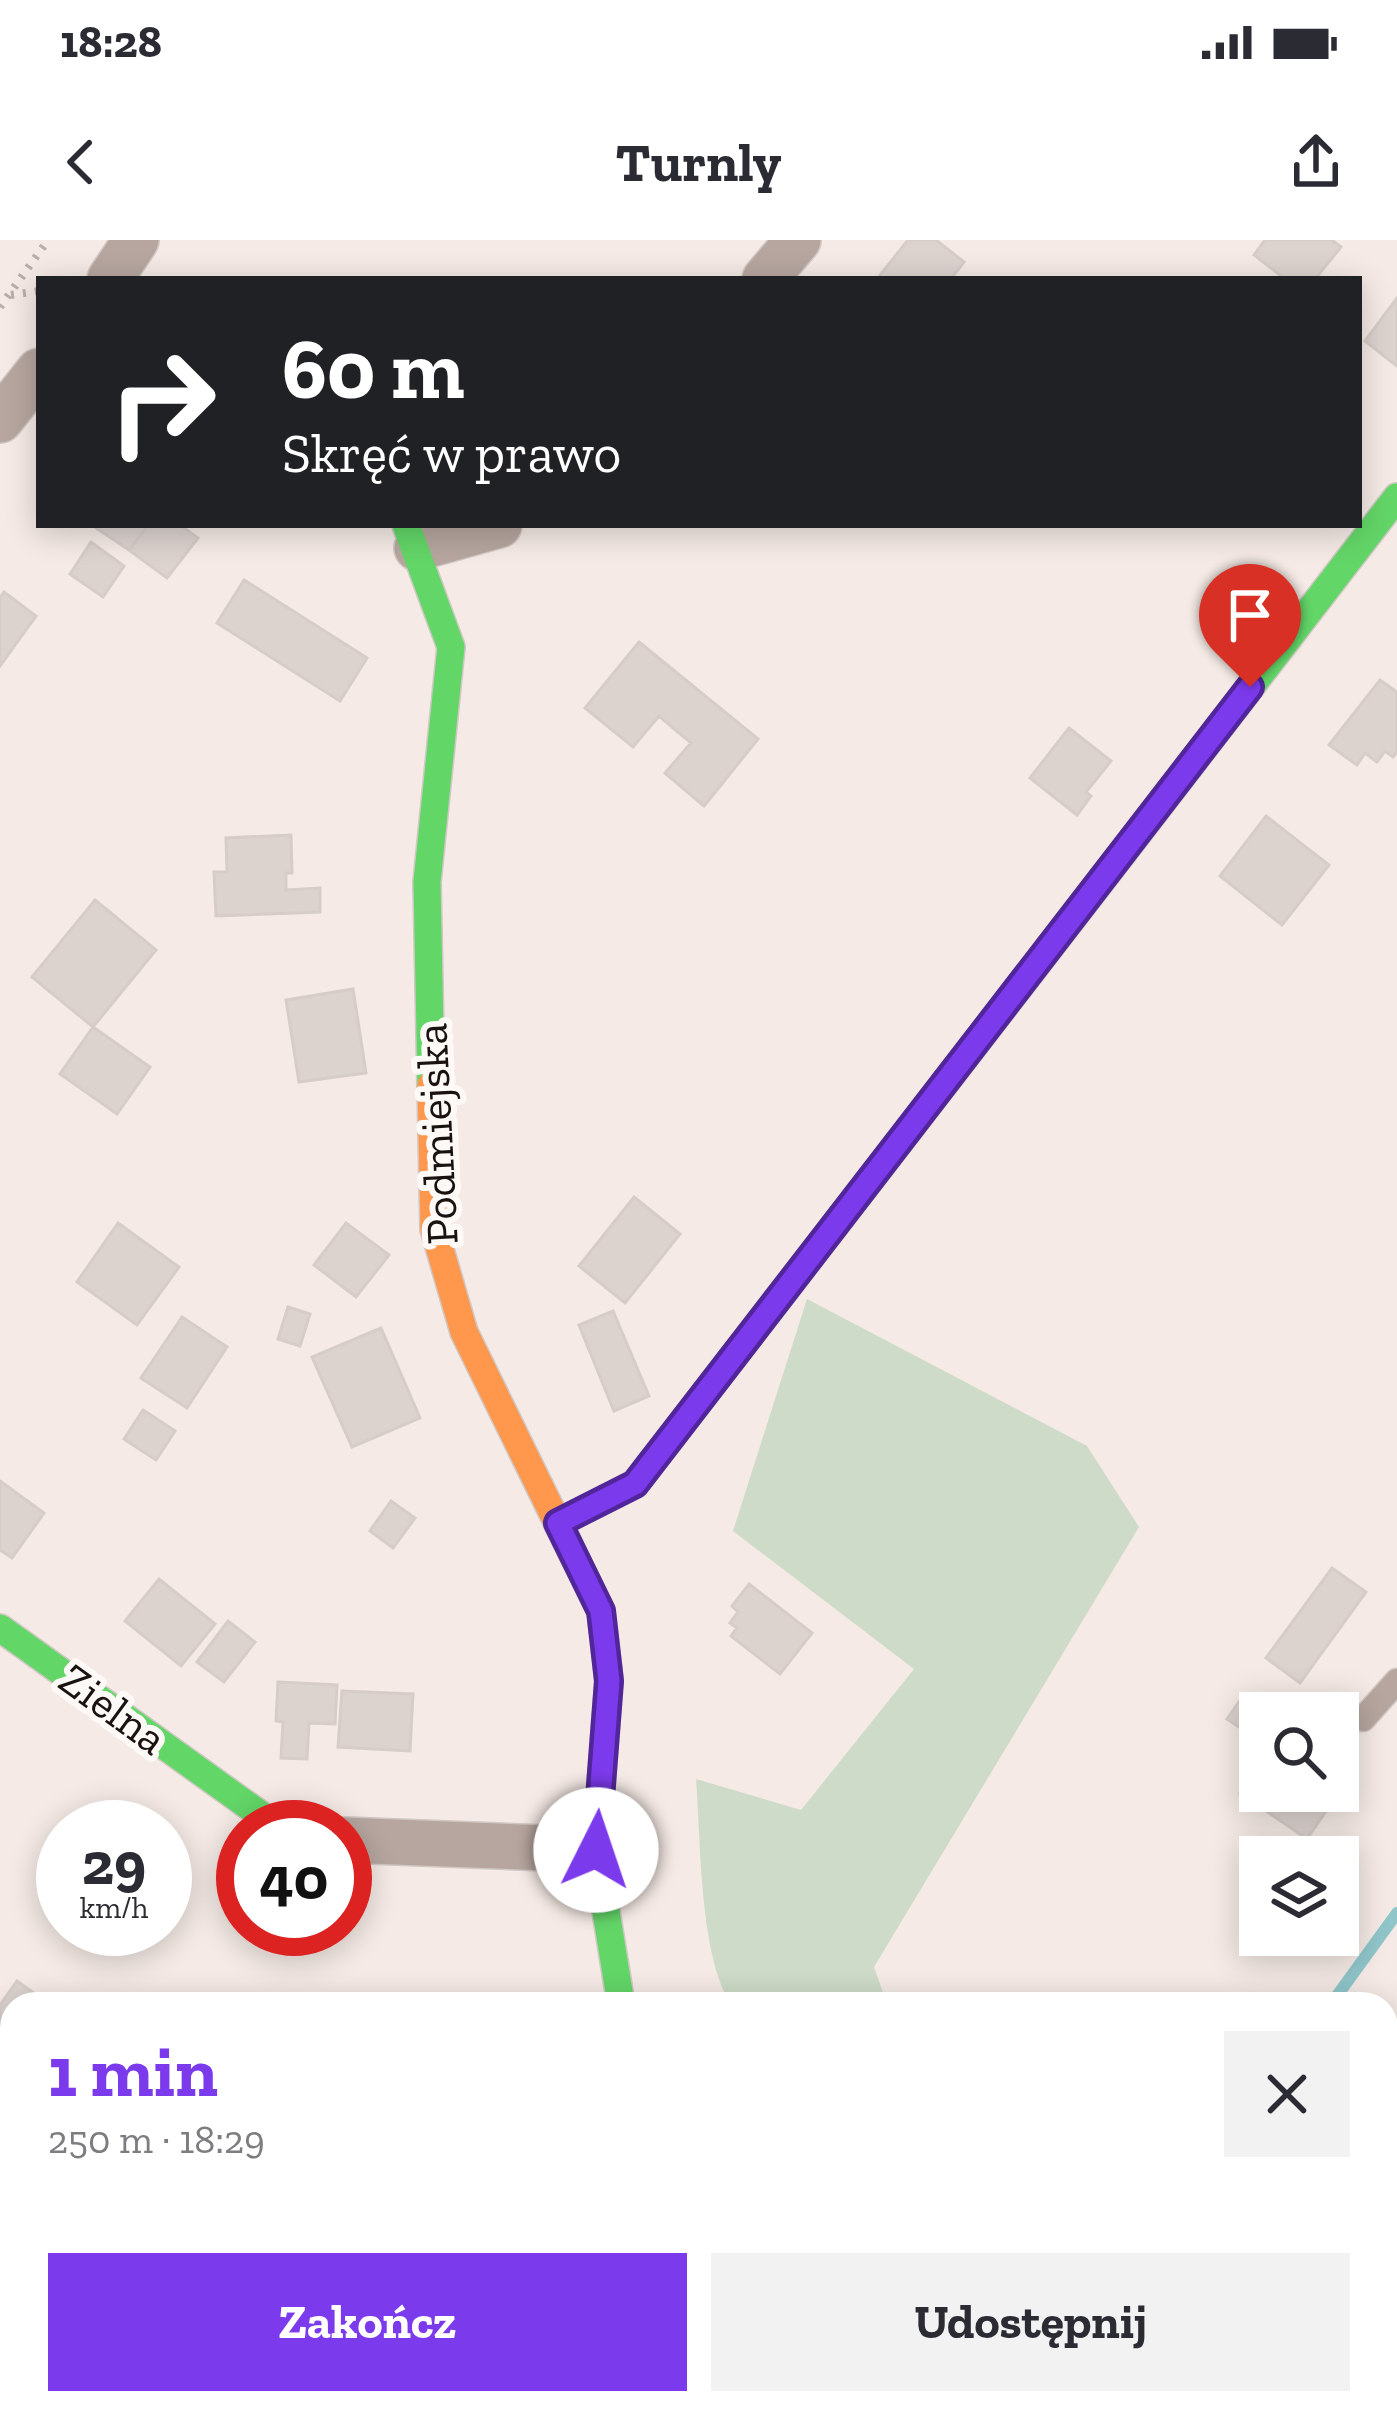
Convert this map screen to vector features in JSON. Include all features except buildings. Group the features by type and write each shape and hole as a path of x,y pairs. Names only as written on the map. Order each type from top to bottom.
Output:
{"street":[{"path":"112,276 136,240"},
{"path":"768,276 798,240"},
{"path":"0,420 36,375"},
{"path":"558,1523 635,1484 1397,497"},
{"path":"411,536 475,528"},
{"name":"Podmiejska","path":"411,536 452,647 427,882 434,1229 464,1332 601,1611 609,1681 596,1850 619,1992"},
{"name":"Zielna","path":"0,1628 240,1800"},
{"path":"372,1841 596,1850"}],"lane":[{"path":"1363,1719 1397,1681"}],"path":[{"path":"0,307 48,240"},
{"path":"8,295 36,291"}],"green space":[{"path":"807,1299 1087,1446 1139,1527 874,1967 883,1992 725,1992 721,1983 703,1896 696,1779 801,1810 914,1669 733,1531"}],"waterway":[{"path":"1340,1992 1397,1913"}],"traffic: fast":[{"path":"1155,811 1397,497"},
{"path":"407,528 451,647 427,882 431,1085"},
{"path":"559,1526 601,1611 609,1681 596,1850 619,1992"},
{"path":"0,1628 240,1800"}],"traffic: slow":[{"path":"558,1523 635,1484 1155,811"},
{"path":"431,1085 434,1229 464,1332 559,1526"}],"route":[{"path":"596,1850 609,1681 601,1611 558,1523 635,1484 1250,687"}]}
